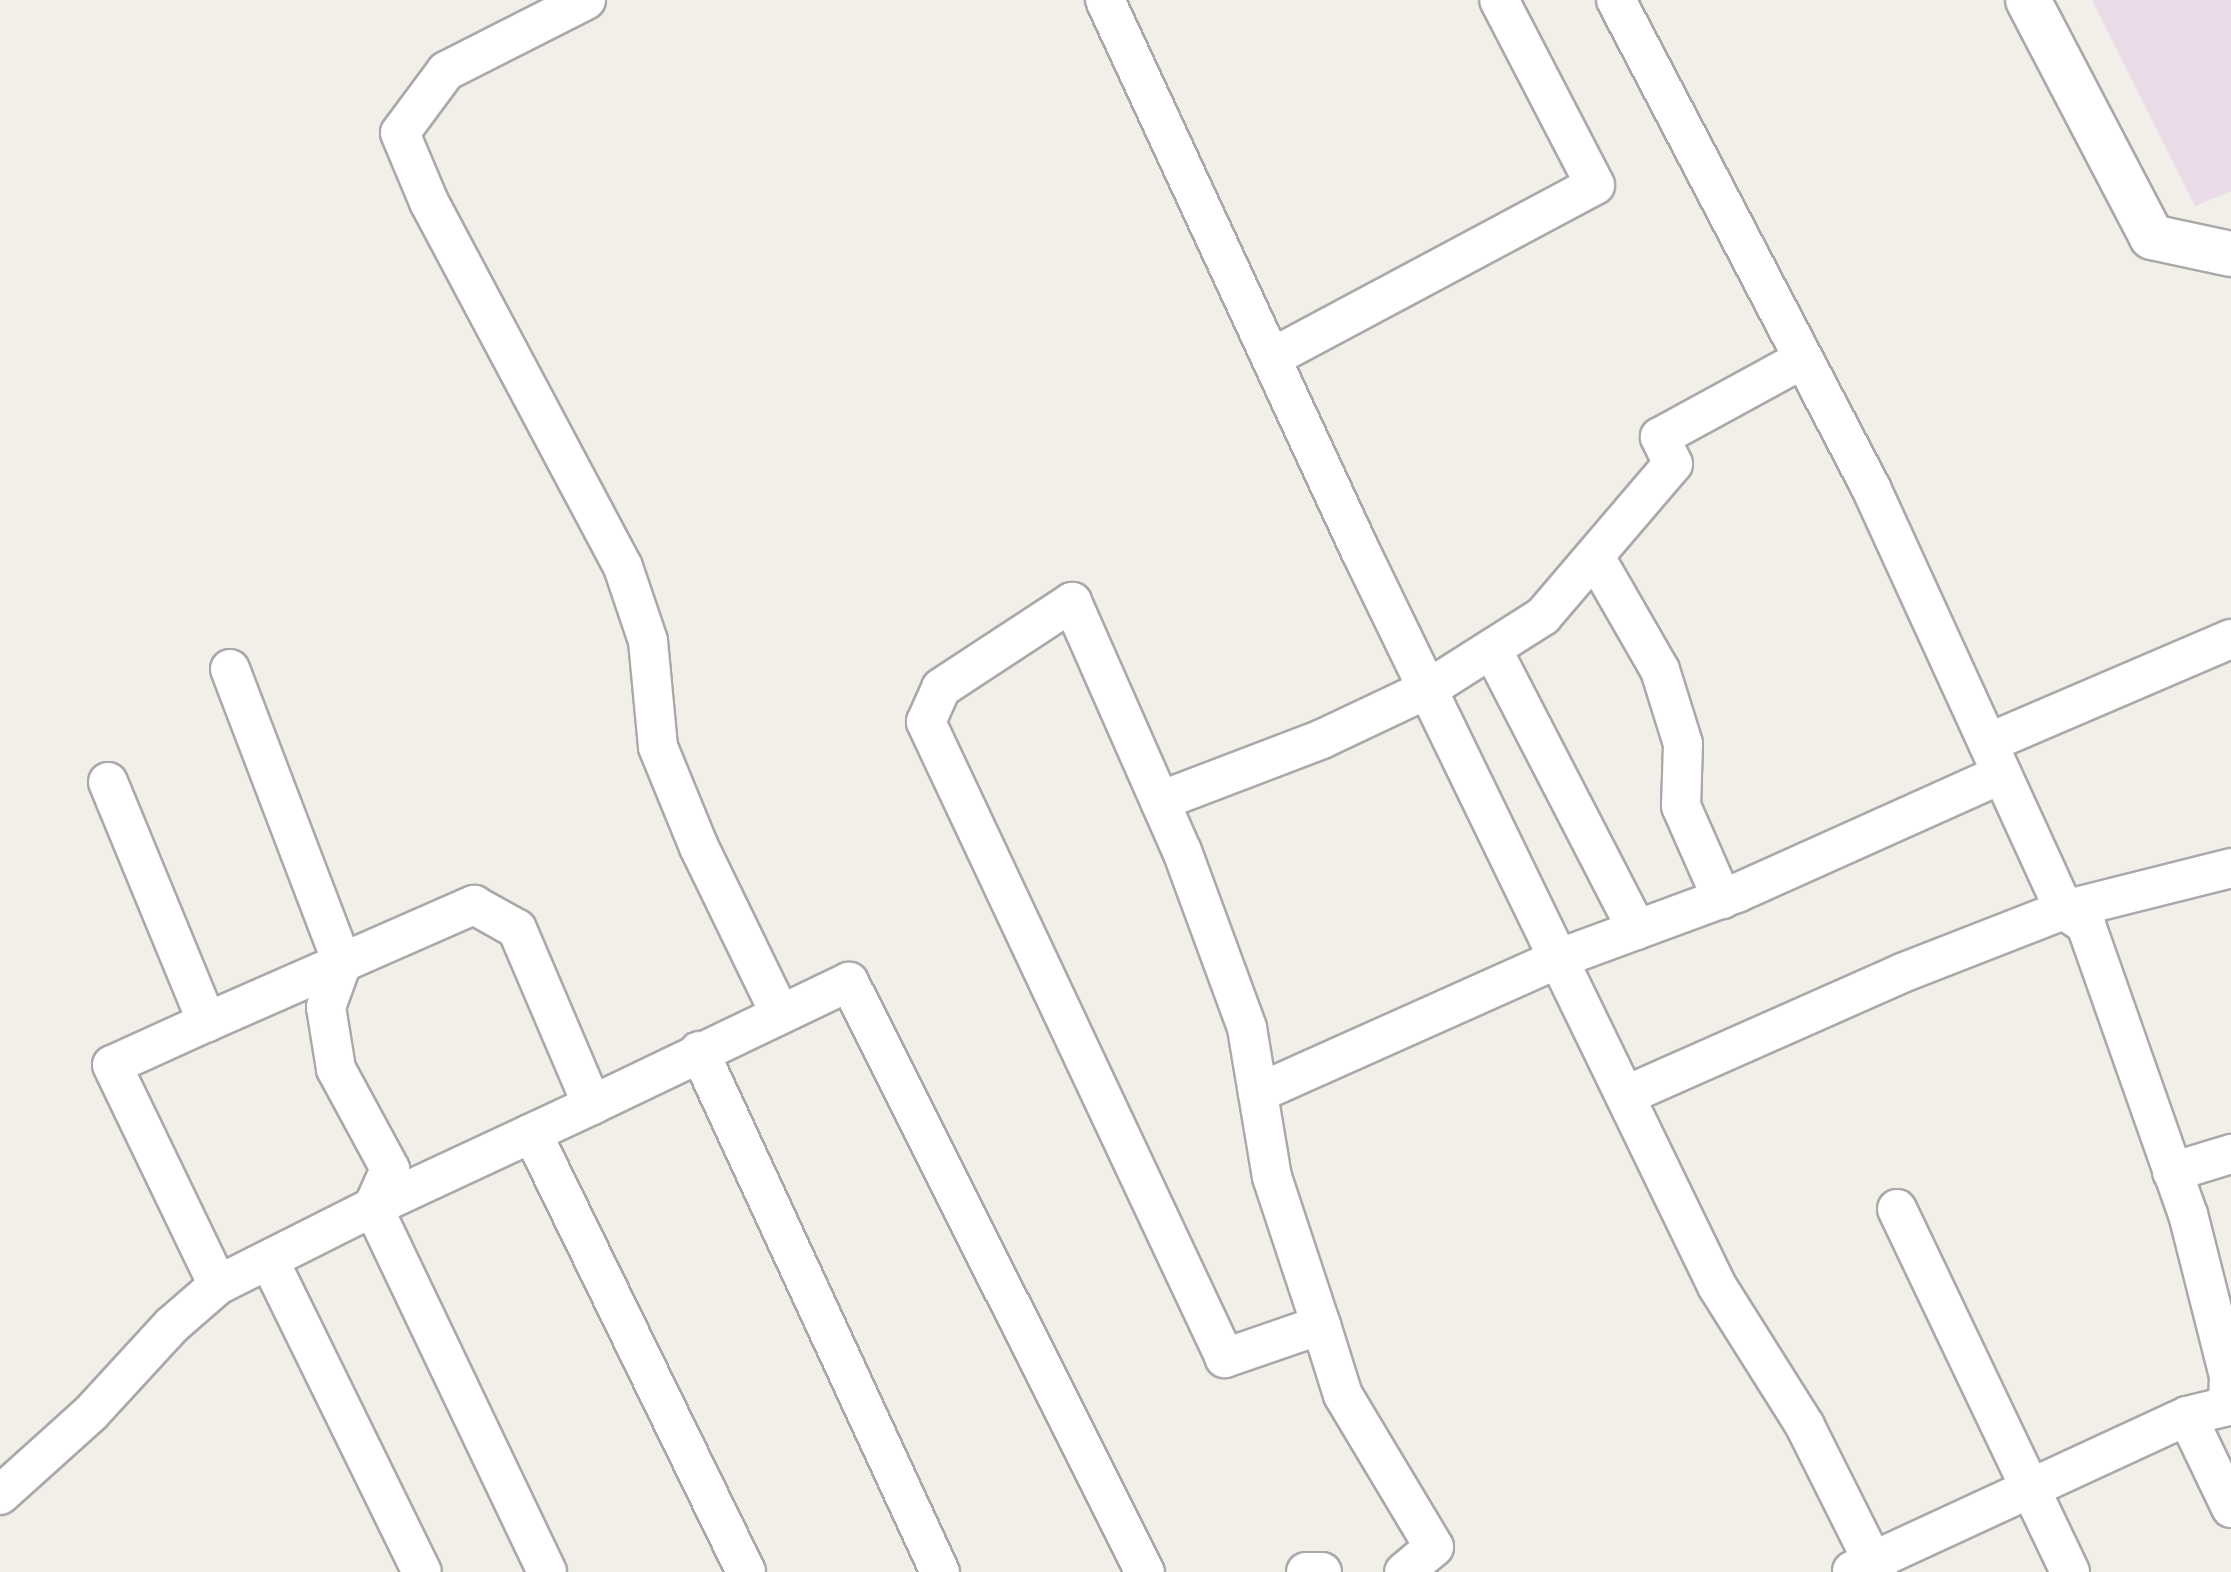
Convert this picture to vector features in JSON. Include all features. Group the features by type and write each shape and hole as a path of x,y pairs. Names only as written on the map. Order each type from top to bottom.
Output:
{"street":[{"path":"586,0 446,71 400,133 429,202 623,567 648,641 658,747 699,847 780,1014"},
{"path":"1105,0 1428,689 1717,1286 1805,1426 1867,1568 2027,1488 2187,1416 2230,1406 2229,1376 2172,1172 2086,925 2064,910 1871,488 1616,0"},
{"path":"1271,358 1595,185 1499,0"},
{"path":"2028,0 2152,237 2231,254"},
{"path":"1160,801 1322,739 1428,689 1543,616 1673,464 1660,437 1803,359"},
{"path":"1595,557 1660,670 1683,744 1681,806 1722,899"},
{"path":"1321,1325 1225,1358 926,722 941,688 1072,602 1160,801 1247,1028 1272,1177 1321,1325 1343,1395 1434,1547 1404,1572"},
{"path":"1258,1093 1560,958 1722,899 2231,639"},
{"path":"1492,649 1637,930"},
{"path":"230,669 342,963 326,1007 336,1069 390,1169 373,1207 547,1572"},
{"path":"108,782 207,1022"},
{"path":"1627,1095 1902,973 2064,910 2231,868"},
{"path":"218,1285 112,1065 474,905 517,929 592,1105"},
{"path":"0,1495 91,1413 172,1325 218,1285 373,1207 849,982 1145,1572"},
{"path":"699,1051 940,1572"},
{"path":"532,1133 746,1572"},
{"path":"2172,1172 2231,1154"},
{"path":"1897,1209 2027,1488 2070,1572"},
{"path":"269,1260 422,1572"},
{"path":"2187,1416 2231,1508"},
{"path":"1306,1572 1322,1572"}],"shaded area":[{"path":"2092,0 2231,0 2231,191 2195,206"}]}
